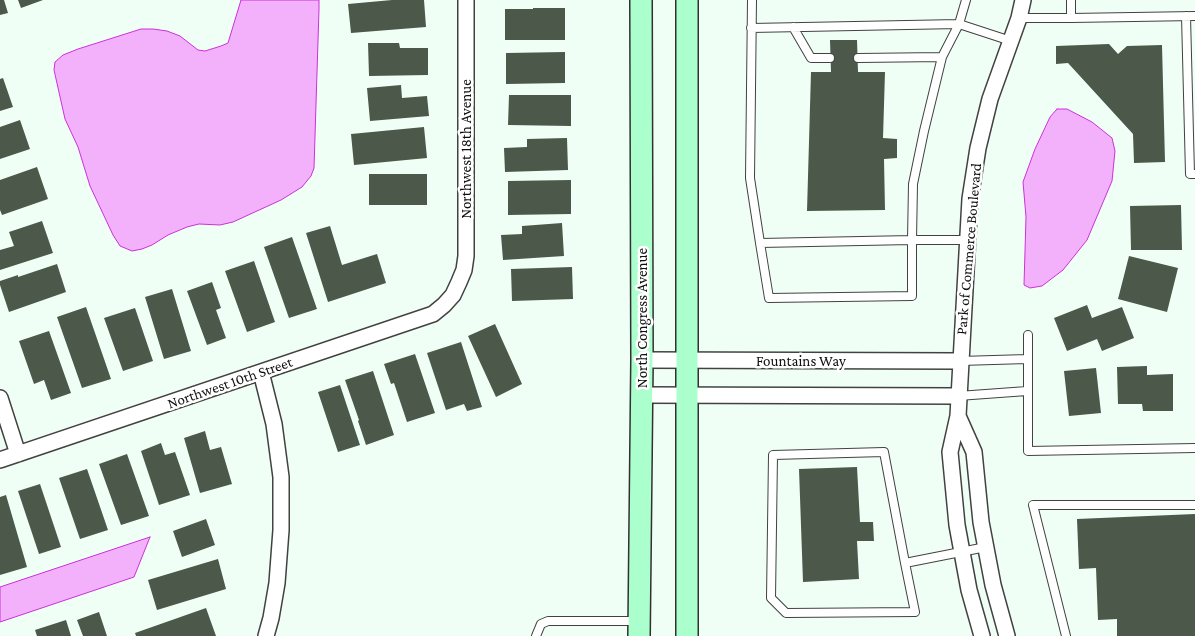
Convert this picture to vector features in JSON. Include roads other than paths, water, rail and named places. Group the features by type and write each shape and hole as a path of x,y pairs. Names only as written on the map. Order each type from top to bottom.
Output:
{"main road":[{"name":"North Congress Avenue","path":"639,628 642,395 641,0"},
{"path":"687,0 687,636"}],"street":[{"name":"Northwest 18th Avenue","path":"453,295 464,270 466,256 466,0"},
{"name":"Park of Commerce Boulevard","path":"982,636 969,590 957,525 950,452 958,416 970,200 978,148 990,99 1024,0"},
{"name":"Northwest 10th Street","path":"0,460 433,314 453,295"},
{"name":"Fountains Way","path":"642,360 960,361"},
{"path":"262,372 274,424 281,503 277,583 266,636"},
{"path":"642,395 958,396"},
{"path":"0,398 18,454"},
{"name":"Park of Commerce Boulevard","path":"958,416 974,452 981,522 993,585 1007,636"}],"lane":[{"path":"752,0 750,178 769,298 912,296 913,184 942,57 960,24 966,0"},
{"path":"1071,18 1072,0"},
{"path":"1186,16 1190,174 1195,174"},
{"path":"1019,18 1195,16"},
{"path":"751,28 960,24 1011,40"},
{"path":"793,27 810,58 830,58"},
{"path":"858,58 942,57"},
{"path":"760,243 968,240"},
{"path":"1028,335 1028,451 1195,448"},
{"path":"960,361 1027,360"},
{"path":"958,396 1027,391"},
{"path":"884,452 905,563 915,612 786,613 771,598 773,455 884,452"},
{"path":"1066,636 1033,505 1195,505"},
{"path":"905,563 986,547"},
{"path":"536,636 541,624 548,621 639,628"}]}
